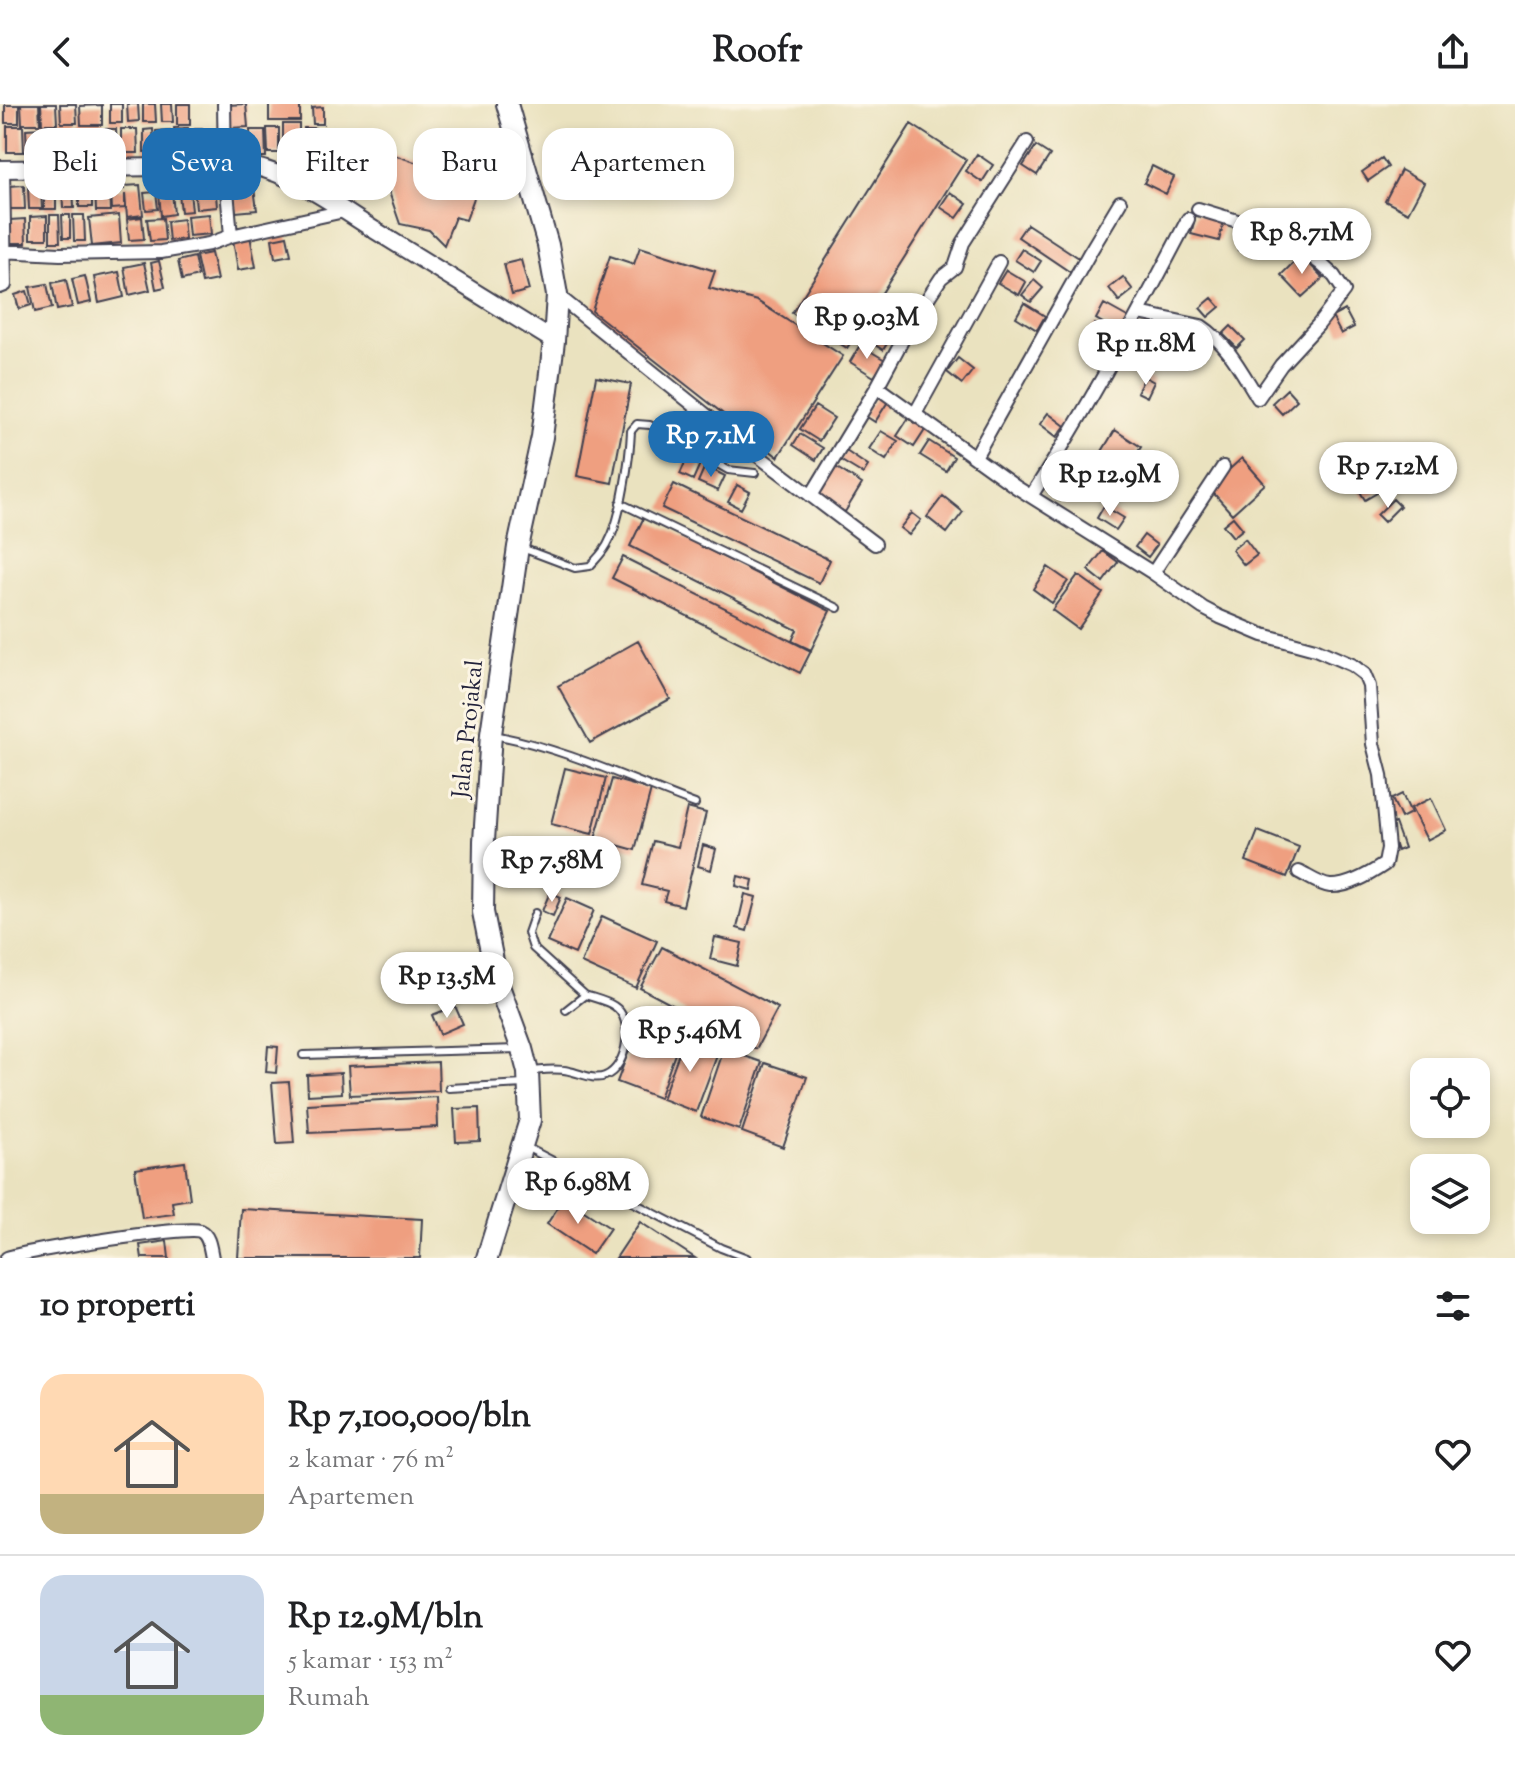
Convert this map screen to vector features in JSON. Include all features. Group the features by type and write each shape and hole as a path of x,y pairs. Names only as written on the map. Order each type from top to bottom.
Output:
{"main road":[{"name":"Jalan Projakal","path":"487,1258 530,1120 528,1078 522,1049 497,981 483,912 491,734 518,547 542,437 557,295 548,245 507,104"}],"street":[{"path":"224,104 224,128"},
{"path":"811,496 911,324 941,278 955,267 963,243 1027,142"},
{"path":"0,287 5,285 2,169 142,168"},
{"path":"261,168 281,174 344,211 554,341"},
{"path":"228,200 231,236"},
{"path":"975,457 1120,202"},
{"path":"1139,313 1208,330 1227,347 1258,398 1281,365 1344,291 1321,264 1280,234 1198,209"},
{"path":"2,251 60,254 161,252 209,244 231,236 344,211"},
{"path":"1031,496 1064,446 1188,219"},
{"path":"915,414 999,262"},
{"path":"557,295 736,439 875,544"},
{"path":"877,387 1031,496 1203,608 1263,635 1315,649 1352,665 1364,674 1369,686 1373,744 1381,775 1388,848 1385,864 1371,874 1331,886 1299,872"},
{"path":"1153,573 1223,467"},
{"path":"9,1258 158,1232 195,1229 207,1238 212,1258"}],"lane":[{"path":"518,547 575,568 590,566 610,540 620,503 631,431 637,424 650,425 728,470 755,473"},
{"path":"620,503 838,608"},
{"path":"491,734 564,754 695,804"},
{"path":"449,1088 528,1078 556,1069 602,1078 617,1067 626,1049 625,1026 616,1007 585,995 533,948 528,933 535,913"},
{"path":"566,1010 585,995"},
{"path":"303,1055 522,1049"},
{"path":"522,1146 721,1248 747,1258"}],"building":[{"path":"21,104 39,104 40,124 22,124"},
{"path":"41,104 56,104 57,124 42,124"},
{"path":"60,104 76,104 77,123 61,123"},
{"path":"110,104 122,104 122,123 110,123"},
{"path":"127,104 138,104 139,121 128,122"},
{"path":"143,104 155,104 156,122 143,122"},
{"path":"161,104 172,104 173,122 162,122"},
{"path":"177,104 190,104 190,125 177,125"},
{"path":"246,104 248,127 229,128 227,105"},
{"path":"269,104 300,104 300,121 269,121"},
{"path":"5,105 19,105 19,123 5,123"},
{"path":"102,105 102,125 81,125 80,106"},
{"path":"323,107 323,124 313,124 312,108"},
{"path":"283,124 299,124 299,128 283,128"},
{"path":"911,124 966,160 847,348 792,313"},
{"path":"7,126 23,126 24,152 7,152"},
{"path":"267,128 277,128 277,153 268,153"},
{"path":"126,129 137,129 138,153 126,153"},
{"path":"261,130 265,130 266,157 261,157"},
{"path":"1036,146 1050,155 1037,175 1023,166"},
{"path":"977,154 993,165 982,182 966,171"},
{"path":"397,156 413,161 413,200 473,200 466,220 455,217 444,245 429,230 400,224 392,200 397,200"},
{"path":"1382,158 1388,167 1368,181 1362,172"},
{"path":"1152,166 1174,177 1166,194 1144,183"},
{"path":"1401,170 1424,183 1408,213 1385,201"},
{"path":"24,185 25,209 9,209 8,186"},
{"path":"140,185 143,215 127,217 126,186"},
{"path":"950,192 967,204 957,218 940,207"},
{"path":"29,200 42,200 42,209 29,209"},
{"path":"44,200 56,200 56,209 44,209"},
{"path":"63,200 74,200 74,208 63,208"},
{"path":"79,200 92,200 92,207 79,207"},
{"path":"96,200 110,200 110,211 96,211"},
{"path":"112,200 125,200 125,208 112,209"},
{"path":"145,200 157,200 158,209 146,210"},
{"path":"160,200 173,200 174,214 161,216"},
{"path":"180,200 191,200 192,211 181,212"},
{"path":"195,200 216,200 217,207 196,209"},
{"path":"234,200 256,200 257,210 236,212"},
{"path":"209,214 211,234 189,236 187,216"},
{"path":"1196,214 1224,221 1219,241 1191,234"},
{"path":"50,215 59,215 60,242 50,242"},
{"path":"62,215 70,215 70,238 63,238"},
{"path":"73,215 84,215 85,241 74,241"},
{"path":"119,215 121,243 92,246 89,218"},
{"path":"47,216 47,239 30,239 30,217"},
{"path":"142,217 144,239 129,240 127,219"},
{"path":"163,218 165,240 150,241 147,219"},
{"path":"25,219 26,243 11,243 10,220"},
{"path":"183,219 185,239 169,241 167,221"},
{"path":"1027,224 1079,258 1070,272 1018,237"},
{"path":"1241,232 1263,235 1260,254 1238,250"},
{"path":"1311,232 1328,237 1324,250 1308,245"},
{"path":"250,236 256,267 238,270 233,240"},
{"path":"287,236 291,255 275,258 272,239"},
{"path":"640,247 715,271 709,288 757,301 843,356 778,457 592,311 610,256 634,264"},
{"path":"1022,249 1041,261 1034,272 1015,260"},
{"path":"211,253 217,280 202,283 196,256"},
{"path":"1301,255 1323,278 1302,297 1281,275"},
{"path":"194,257 198,276 182,280 178,261"},
{"path":"521,260 529,290 512,295 504,264"},
{"path":"159,261 165,287 156,289 151,263"},
{"path":"144,263 150,290 129,295 124,267"},
{"path":"1006,270 1026,282 1019,295 998,283"},
{"path":"119,272 124,297 99,303 94,277"},
{"path":"85,276 91,302 78,305 72,279"},
{"path":"1123,277 1133,290 1119,301 1109,288"},
{"path":"66,280 72,307 57,310 52,283"},
{"path":"1034,280 1043,288 1031,302 1022,295"},
{"path":"47,284 52,308 35,312 30,287"},
{"path":"27,291 31,305 19,309 15,295"},
{"path":"1212,298 1220,307 1208,317 1200,308"},
{"path":"1024,303 1045,316 1037,330 1016,317"},
{"path":"1104,304 1131,319 1122,334 1096,319"},
{"path":"1345,310 1354,327 1341,334 1332,317"},
{"path":"1095,324 1117,336 1110,349 1088,337"},
{"path":"874,326 891,337 883,350 866,339"},
{"path":"1231,326 1245,340 1237,348 1223,334"},
{"path":"1180,328 1191,336 1181,350 1170,342"},
{"path":"860,345 885,360 874,377 850,362"},
{"path":"958,358 973,370 962,384 947,372"},
{"path":"596,377 631,384 612,483 577,476"},
{"path":"1145,377 1154,382 1147,397 1137,392"},
{"path":"1287,389 1297,400 1282,414 1272,403"},
{"path":"878,394 889,400 875,422 864,415"},
{"path":"815,406 834,418 819,441 800,429"},
{"path":"1048,413 1065,426 1057,437 1040,424"},
{"path":"910,416 927,427 914,447 897,436"},
{"path":"1115,430 1141,447 1124,474 1098,458"},
{"path":"881,431 898,441 886,460 869,449"},
{"path":"800,434 823,448 816,460 793,445"},
{"path":"929,441 954,457 946,471 920,455"},
{"path":"846,451 868,466 863,474 840,460"},
{"path":"687,458 700,464 693,480 680,474"},
{"path":"1242,458 1265,484 1232,514 1209,488"},
{"path":"1392,460 1403,471 1390,485 1378,474"},
{"path":"705,466 725,476 718,491 698,482"},
{"path":"834,466 862,484 845,512 817,495"},
{"path":"1367,478 1377,493 1365,500 1356,485"},
{"path":"674,484 830,560 819,583 662,508"},
{"path":"737,485 750,492 741,509 728,502"},
{"path":"943,496 963,512 947,533 927,517"},
{"path":"1393,499 1400,506 1384,522 1377,515"},
{"path":"1104,506 1124,518 1116,530 1097,518"},
{"path":"912,513 921,520 909,535 900,528"},
{"path":"644,517 830,611 811,650 792,641 797,630 630,546"},
{"path":"1233,517 1243,529 1233,537 1223,525"},
{"path":"1144,535 1157,545 1148,557 1135,547"},
{"path":"1245,539 1257,555 1244,565 1232,550"},
{"path":"1103,551 1118,562 1103,582 1088,570"},
{"path":"623,557 811,651 800,673 612,578"},
{"path":"1048,567 1068,581 1052,603 1033,589"},
{"path":"1078,575 1103,593 1078,629 1052,610"},
{"path":"638,641 670,699 590,743 558,686"},
{"path":"565,768 606,778 592,834 551,824"},
{"path":"612,779 651,790 635,850 595,839"},
{"path":"1402,794 1411,813 1401,818 1392,799"},
{"path":"1431,798 1446,830 1427,840 1411,808"},
{"path":"687,808 706,813 683,906 664,901 667,891 642,885 653,841 678,847"},
{"path":"1395,823 1404,848 1397,851 1388,825"},
{"path":"1258,831 1299,847 1287,877 1246,861"},
{"path":"703,845 716,849 711,870 698,866"},
{"path":"738,876 753,880 751,890 736,886"},
{"path":"550,892 561,897 553,916 542,911"},
{"path":"745,894 756,897 747,931 737,928"},
{"path":"567,898 594,910 575,954 547,942"},
{"path":"602,916 657,941 636,988 581,963"},
{"path":"715,937 742,943 737,966 710,959"},
{"path":"662,947 778,1008 756,1049 640,988"},
{"path":"455,1006 463,1024 440,1034 432,1015"},
{"path":"636,1032 677,1048 659,1098 617,1082"},
{"path":"685,1037 719,1050 696,1112 662,1099"},
{"path":"268,1046 278,1047 276,1073 266,1072"},
{"path":"724,1049 762,1062 739,1130 701,1117"},
{"path":"438,1062 439,1091 350,1095 348,1066"},
{"path":"765,1063 807,1077 783,1147 742,1132"},
{"path":"341,1073 342,1093 308,1095 307,1075"},
{"path":"289,1082 294,1143 277,1144 272,1083"},
{"path":"437,1097 438,1127 309,1133 307,1104"},
{"path":"479,1108 480,1141 456,1142 454,1109"},
{"path":"185,1162 190,1199 172,1202 174,1214 142,1218 135,1169"},
{"path":"564,1198 610,1228 592,1254 547,1224"},
{"path":"241,1209 422,1219 420,1258 238,1258"},
{"path":"640,1222 695,1258 616,1258"},
{"path":"167,1241 169,1258 142,1258 140,1245"}]}
